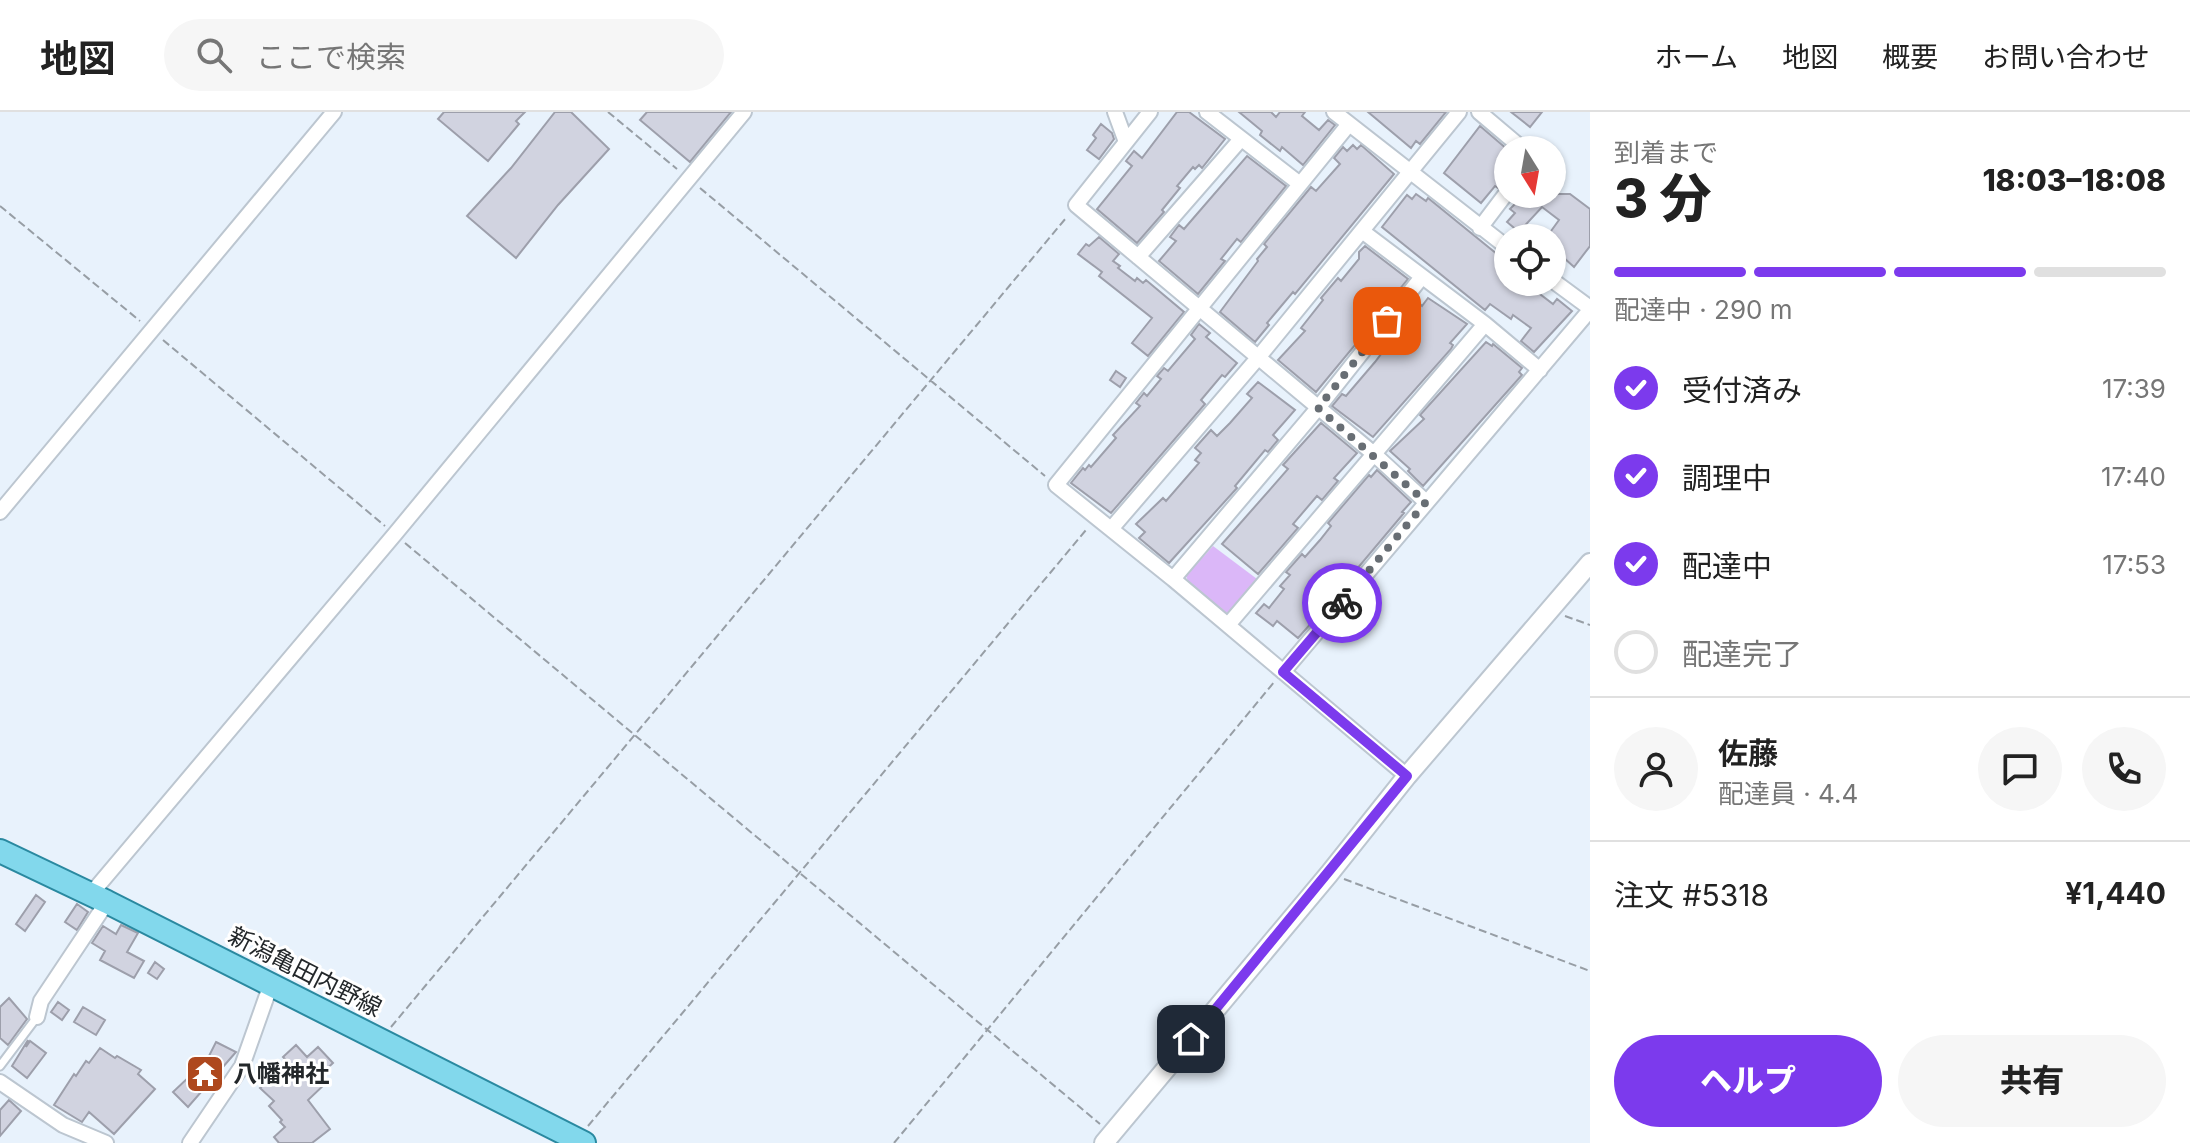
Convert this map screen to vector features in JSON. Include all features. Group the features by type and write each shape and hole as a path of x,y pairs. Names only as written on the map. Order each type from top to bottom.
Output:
{"main road":[{"name":"新潟亀田内野線","path":"0,851 580,1141"}],"street":[{"path":"0,512 334,112"},
{"path":"37,1017 41,1001 99,898 744,112"},
{"path":"1115,112 1126,142"},
{"path":"1150,112 1076,205 1374,454 1426,502"},
{"path":"1207,112 1300,184"},
{"path":"1334,112 1494,238"},
{"path":"1111,529 1257,359 1459,112"},
{"path":"1479,112 1507,136"},
{"path":"1349,124 1056,485 1407,776"},
{"path":"1138,257 1241,139"},
{"path":"1480,228 1495,208"},
{"path":"1362,231 1485,324 1540,370"},
{"path":"1173,579 1318,408 1421,278"},
{"path":"1283,672 1590,309 1566,291"},
{"path":"1228,625 1485,324"},
{"path":"1108,1138 1407,776 1590,563"},
{"path":"190,1143 242,1066 271,984"},
{"path":"2,1088 63,1125 106,1143"}],"lane":[{"path":"0,1066 37,1017"}],"path":[{"path":"608,112 1056,485"},
{"path":"380,1040 1076,205"},
{"path":"0,206 988,1028 1108,1138"},
{"path":"580,1141 1097,516"},
{"path":"1550,611 1590,625"},
{"path":"894,1143 1283,672"},
{"path":"1329,874 1590,971"}],"shaded area":[{"path":"1213,546 1257,579 1231,611 1225,613 1186,576"}],"building":[{"path":"444,112 525,112 516,121 519,124 488,161 438,119"},
{"path":"555,112 571,112 609,149 558,205 516,258 467,216 511,168"},
{"path":"647,112 731,112 690,162 640,120"},
{"path":"1177,112 1189,112 1225,139 1202,168 1199,165 1195,169 1193,167 1177,186 1180,188 1162,210 1164,212 1137,243 1097,209 1132,166 1126,161 1134,151 1142,158"},
{"path":"1239,112 1271,112 1276,117 1280,112 1305,112 1302,116 1319,130 1328,120 1335,125 1303,165 1282,147 1280,151 1260,135 1262,131"},
{"path":"1368,112 1446,112 1420,144 1416,141 1411,148"},
{"path":"1511,112 1542,112 1530,127"},
{"path":"1101,124 1112,133 1114,139 1099,159 1087,150"},
{"path":"1480,126 1494,138 1494,187 1481,203 1444,173"},
{"path":"1353,145 1357,149 1361,145 1394,174 1295,294 1293,292 1267,323 1269,325 1255,342 1220,312 1258,261 1267,247 1264,244 1311,187 1316,191 1340,164 1334,158 1343,147 1347,151"},
{"path":"1247,156 1286,186 1241,242 1237,239 1221,259 1225,261 1198,294 1159,261 1176,241 1170,237 1179,225 1184,229"},
{"path":"1416,194 1426,201 1428,198 1494,252 1494,296 1542,296 1553,304 1557,299 1572,311 1534,352 1521,341 1531,328 1490,304 1485,310 1382,227 1407,195 1412,199"},
{"path":"1566,194 1590,209 1590,246 1574,267 1566,260 1566,224 1556,224 1559,220 1543,208 1566,208"},
{"path":"1541,208 1526,224 1507,222 1515,213 1510,209"},
{"path":"1099,237 1119,254 1113,261 1120,266 1118,268 1135,281 1137,278 1143,283 1146,280 1184,312 1148,356 1132,343 1152,318 1099,276 1102,272 1078,254 1086,244 1089,246"},
{"path":"1365,246 1408,279 1379,315 1375,311 1359,329 1365,333 1316,392 1278,360 1305,331 1301,328 1323,300 1321,298 1338,278 1341,281 1359,259 1359,252"},
{"path":"1428,298 1467,324 1450,343 1453,345 1451,349 1373,437 1332,406 1342,394 1346,396 1375,362 1387,346 1383,342 1390,333 1419,303 1422,306"},
{"path":"1199,324 1210,333 1206,337 1237,363 1201,400 1205,404 1111,513 1071,483 1083,468 1091,467 1116,438 1113,435 1140,406 1136,403 1144,393 1147,396 1161,379 1157,376 1164,368 1168,371 1195,339 1191,335"},
{"path":"1486,342 1493,344 1522,368 1519,372 1522,375 1423,486 1390,451 1424,419 1420,415"},
{"path":"1116,371 1126,378 1120,387 1110,380"},
{"path":"1258,382 1295,410 1273,435 1278,440 1268,452 1265,450 1235,486 1237,488 1169,563 1139,538 1145,532 1136,524 1163,498 1166,501 1199,463 1195,460 1201,453 1195,448 1211,430 1217,436 1230,423 1252,398 1247,394"},
{"path":"1321,423 1357,453 1334,478 1338,481 1322,500 1317,496 1293,524 1298,528 1258,574 1222,544 1288,469 1283,465"},
{"path":"1377,470 1411,502 1404,513 1346,582 1341,577 1323,596 1330,602 1298,638 1277,621 1273,626 1256,613 1264,604 1269,608 1284,589 1280,586 1290,575 1286,572 1302,554 1305,557 1331,526 1328,523 1369,475 1371,477"},
{"path":"36,895 45,902 25,931 16,924"},
{"path":"77,904 88,912 77,930 65,922"},
{"path":"121,925 138,933 127,952 144,961 134,978 100,960 105,951 92,943 103,926 116,934"},
{"path":"155,962 164,969 157,979 148,973"},
{"path":"9,998 27,1019 8,1045 0,1038 0,1007"},
{"path":"58,1002 69,1010 62,1020 51,1012"},
{"path":"83,1007 105,1020 96,1035 74,1022"},
{"path":"28,1040 26,1047 30,1041 46,1053 27,1078 12,1066"},
{"path":"216,1042 236,1052 188,1107 173,1092 207,1060"},
{"path":"296,1045 307,1057 318,1047 333,1063 320,1075 327,1082 308,1100 330,1129 312,1143 279,1143 274,1137 285,1127 269,1106 274,1101 260,1088 288,1062 283,1057"},
{"path":"100,1048 141,1070 138,1074 155,1089 114,1134 89,1112 82,1122 54,1105 74,1074 76,1076 86,1061 89,1063"},
{"path":"9,1100 21,1111 0,1136 0,1110"}],"way so far":[{"path":"1342,603 1426,502 1318,408 1387,321"}],"place":[{"name":"八幡神社","path":"205,1074"}],"route":[{"path":"1191,1039 1407,776 1283,672 1342,603"}]}
